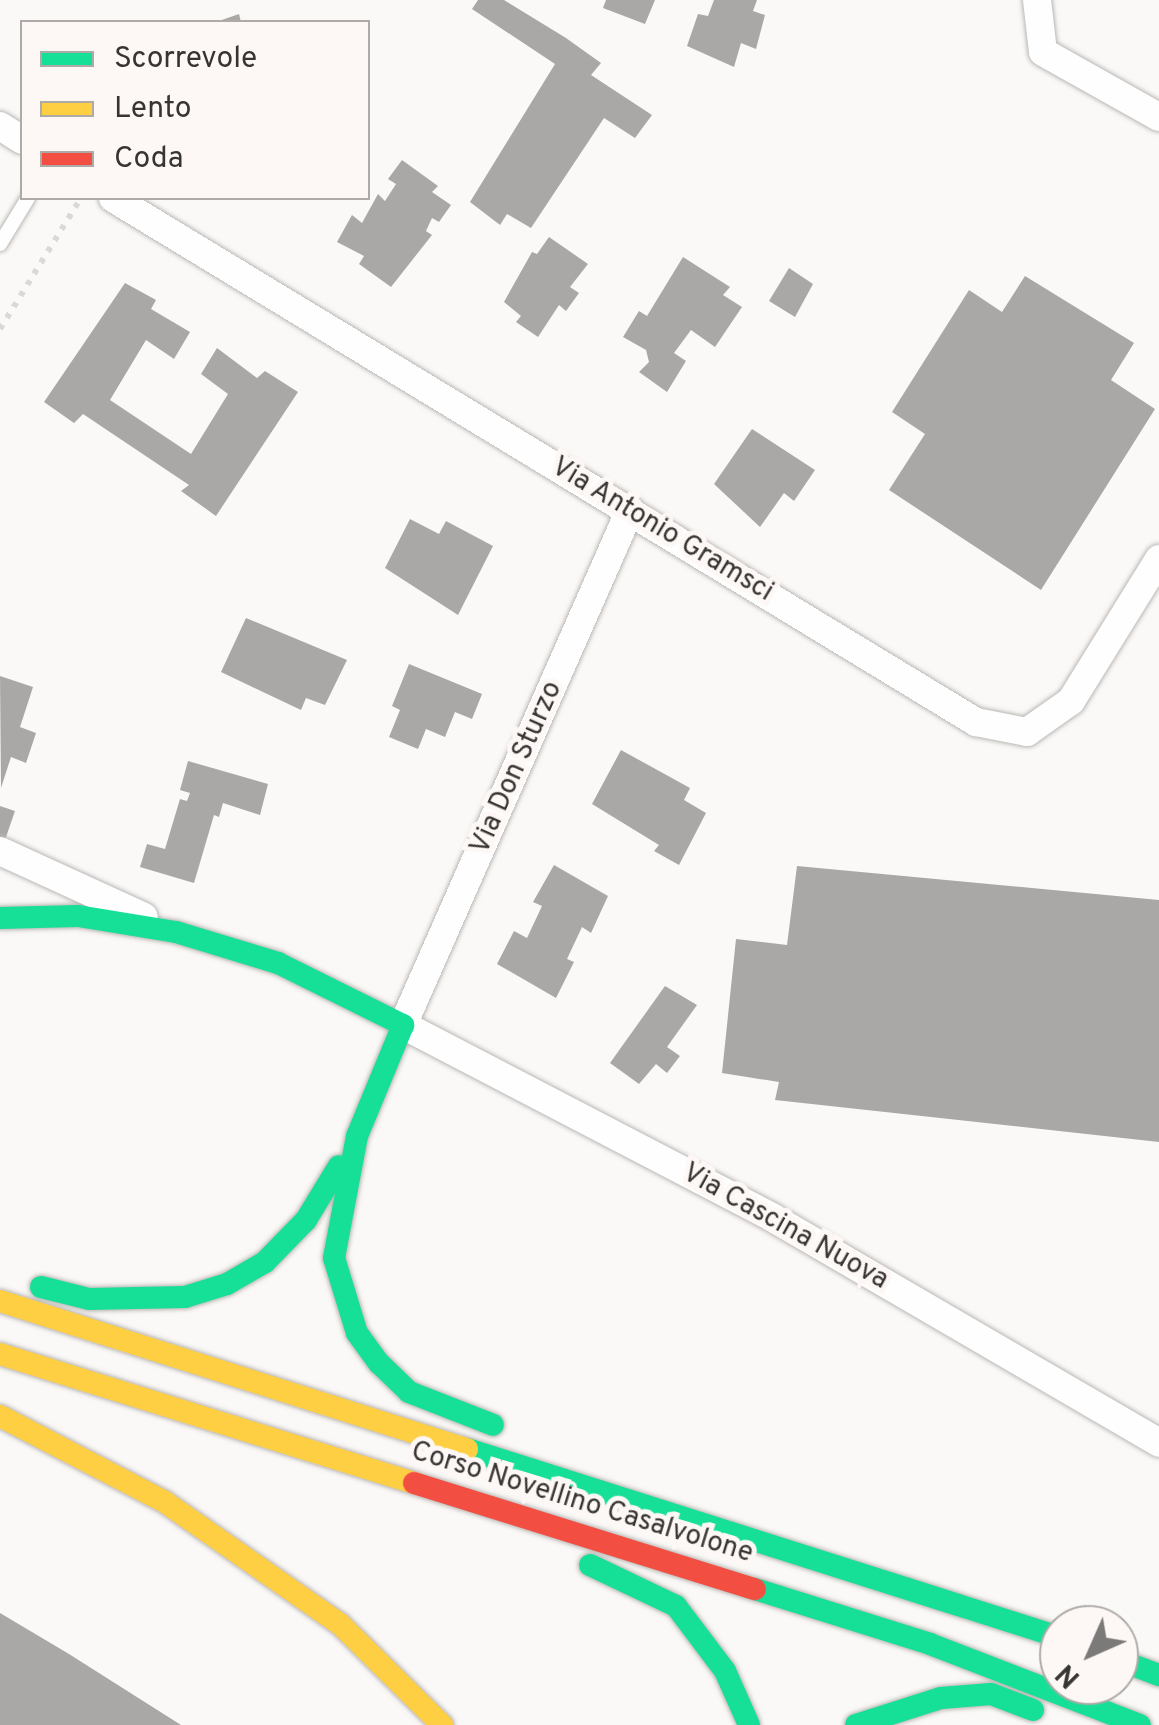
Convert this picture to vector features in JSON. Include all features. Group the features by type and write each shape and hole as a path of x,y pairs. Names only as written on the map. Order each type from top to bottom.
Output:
{"main road":[{"path":"0,918 78,916 176,932 278,963 403,1025 357,1136 306,1220 265,1262 227,1284 185,1297 89,1299 0,1276"},
{"path":"357,1136 334,1258 357,1333 408,1392 519,1434"},
{"name":"Corso Novellino Casalvolone","path":"0,1300 1039,1631"},
{"name":"Corso Novellino Casalvolone","path":"0,1354 930,1644 1140,1725"},
{"path":"97,1384 612,1573 676,1606 725,1671 749,1725"},
{"path":"0,1416 165,1502 324,1612 442,1725"},
{"path":"677,1489 1039,1629"},
{"path":"856,1725 899,1707 992,1694 1071,1725"}],"street":[{"path":"1037,0 1043,52 1159,117"},
{"name":"Via Antonio Gramsci","path":"116,200 976,722 1027,732 1071,702 1159,559"},
{"name":"Via Don Sturzo","path":"403,1025 630,510"},
{"path":"0,851 176,932"},
{"name":"Via Cascina Nuova","path":"403,1025 772,1218 1159,1442"}],"lane":[{"path":"0,244 27,200"}],"path":[{"path":"0,329 80,200"}],"building":[{"path":"478,0 504,0 566,38 601,63 591,75 652,115 635,138 604,118 531,228 507,214 500,225 470,202 555,64 472,9"},
{"path":"606,0 655,0 645,24 603,8"},
{"path":"714,0 757,0 753,11 765,15 756,49 741,43 734,67 687,46 698,14 708,16"},
{"path":"402,160 438,186 432,192 451,205 439,222 432,218 426,231 432,235 391,287 359,264 364,256 337,242 352,215 362,223 378,194 385,201 396,184 388,179"},
{"path":"549,237 588,264 570,287 579,293 566,311 559,305 538,337 516,322 521,316 504,302 532,252 537,254"},
{"path":"683,257 730,287 723,295 742,307 715,347 691,330 674,353 686,361 667,392 639,372 649,362 646,350 623,337 639,311 647,316"},
{"path":"789,268 813,284 795,317 769,301"},
{"path":"1025,276 1134,343 1111,380 1155,409 1041,590 889,490 925,434 892,412 969,290 1002,312"},
{"path":"125,283 156,300 151,309 190,332 174,359 146,340 110,400 191,454 228,394 201,374 217,348 257,378 265,371 298,392 216,516 181,491 189,485 83,414 74,423 44,402"},
{"path":"752,429 815,470 794,501 784,493 760,527 714,484"},
{"path":"410,519 439,534 446,521 493,546 458,615 385,568"},
{"path":"246,618 347,660 325,705 306,698 301,710 221,672"},
{"path":"409,664 482,694 472,719 455,712 445,737 426,729 418,749 389,737 400,710 392,706"},
{"path":"0,676 33,687 20,727 36,733 26,763 11,757 1,788"},
{"path":"621,750 690,788 684,800 706,813 679,865 654,851 659,845 592,804"},
{"path":"188,761 268,784 260,815 223,803 219,817 214,815 194,883 140,867 147,844 165,849 180,799 187,801 190,793 180,790"},
{"path":"0,806 15,811 5,840 0,838"},
{"path":"554,865 608,896 591,933 582,927 567,959 574,962 556,998 497,964 514,931 527,938 542,906 533,902"},
{"path":"797,866 1159,900 1159,1142 775,1100 779,1082 722,1073 736,939 787,945"},
{"path":"665,986 697,1005 667,1047 680,1056 667,1073 656,1064 639,1084 610,1063"},
{"path":"0,1613 69,1654 181,1725 0,1725"}],"traffic: fast":[{"path":"0,918 78,916 176,932 278,963 403,1025"},
{"path":"403,1025 357,1136 334,1258 357,1333 379,1363 409,1392 493,1425"},
{"path":"41,1287 89,1299 185,1297 227,1284 265,1262 306,1220 339,1166"},
{"path":"467,1449 1039,1631"},
{"path":"590,1565 676,1606 725,1671 749,1725"},
{"path":"755,1589 930,1644 1140,1725"},
{"path":"1139,1668 1159,1675"},
{"path":"856,1725 941,1698 991,1694 1033,1710"}],"traffic: slow":[{"path":"0,1301 467,1449"},
{"path":"0,1354 414,1483"},
{"path":"0,1416 165,1502 340,1624 442,1725"}],"traffic: jam":[{"path":"414,1483 755,1589"}]}
